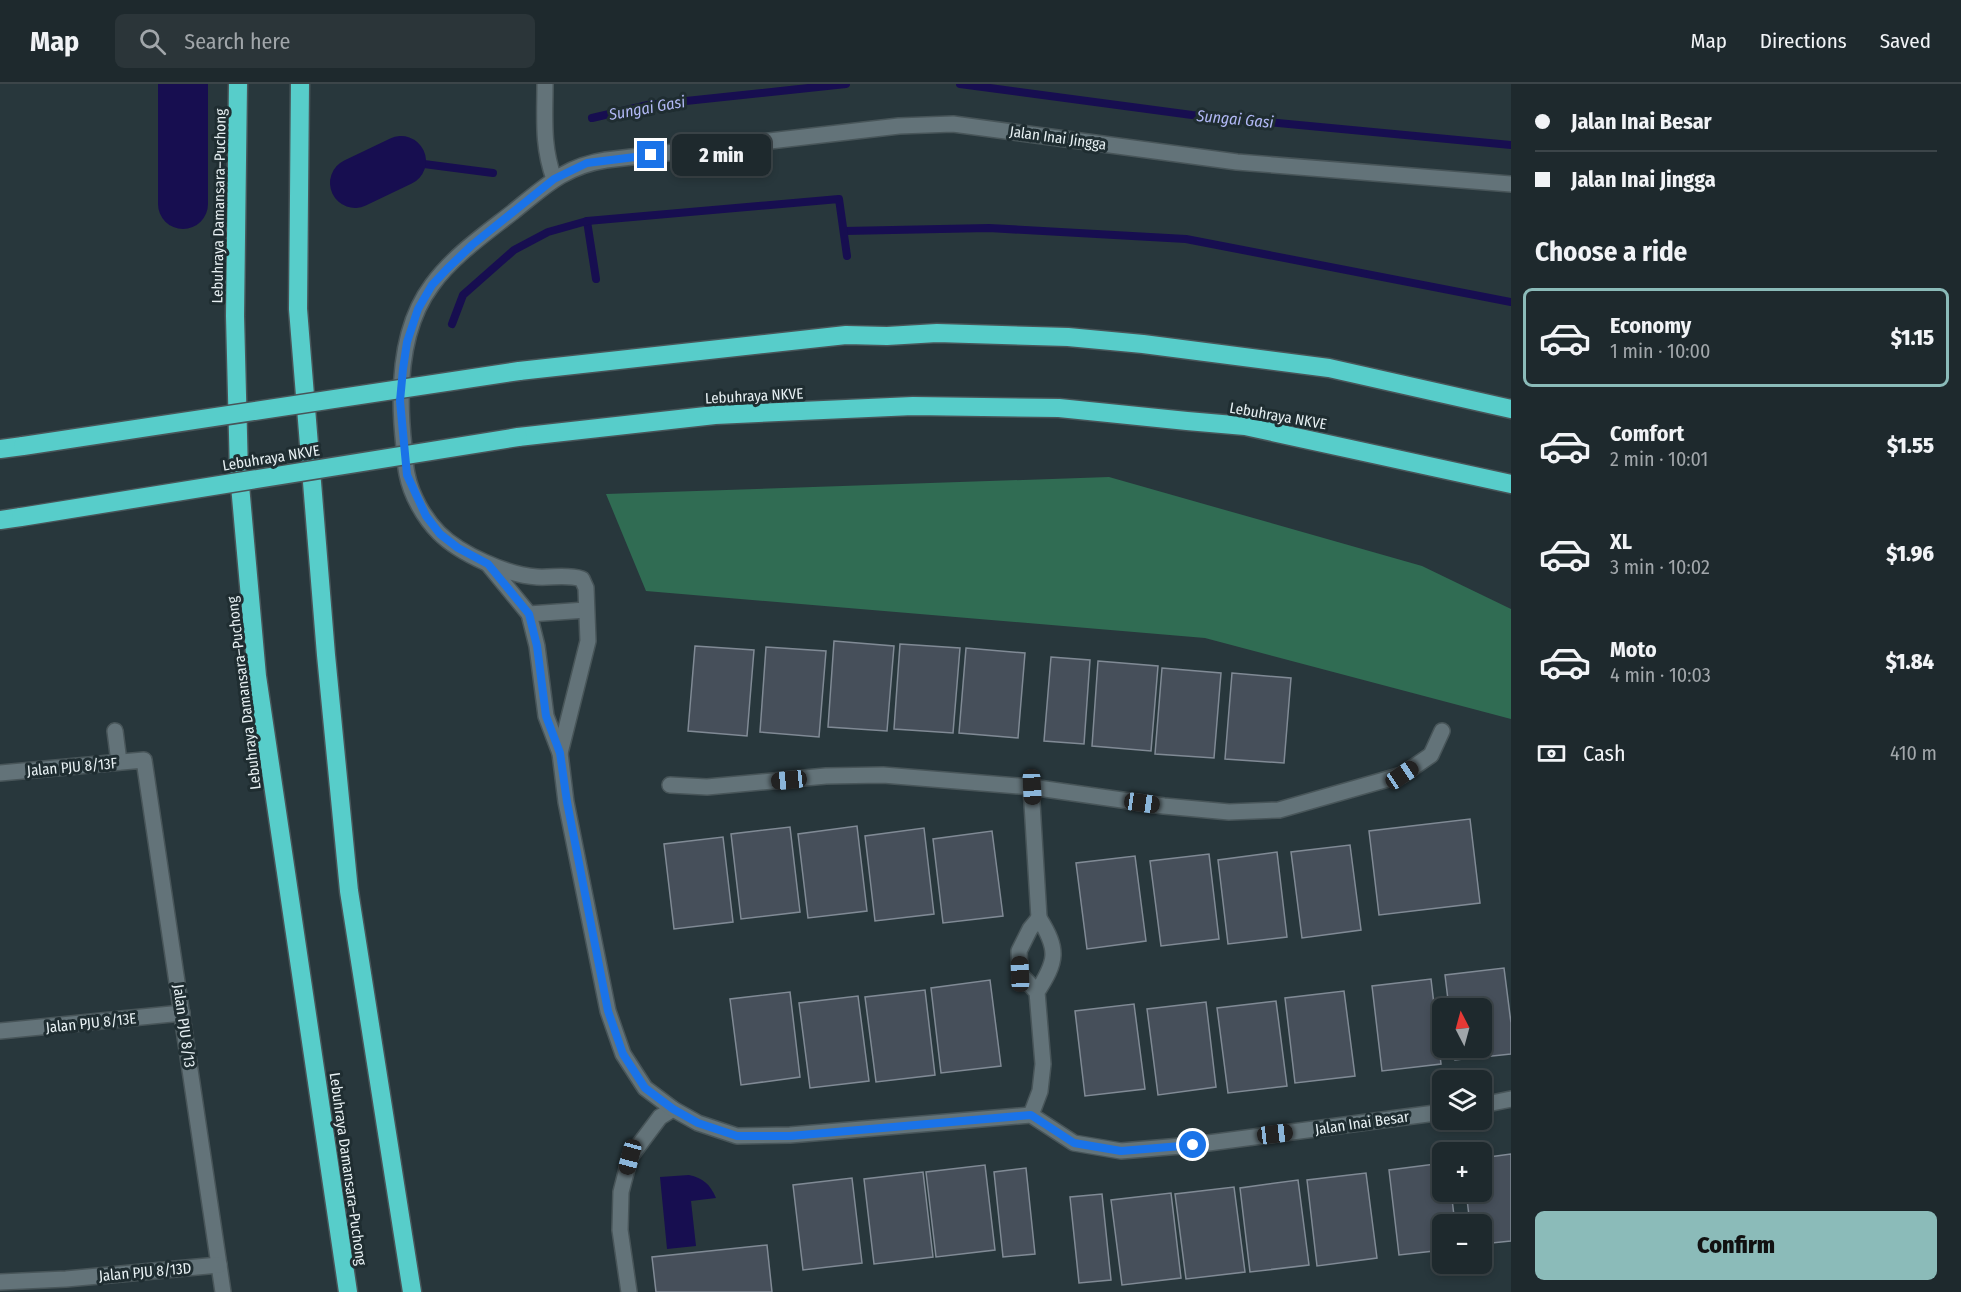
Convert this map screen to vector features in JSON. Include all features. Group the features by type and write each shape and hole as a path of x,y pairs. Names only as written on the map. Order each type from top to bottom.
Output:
{"highway":[{"name":"Lebuhraya Damansara–Puchong","path":"238,84 235,316 239,474 257,676 348,1292"},
{"path":"300,84 298,309 327,667 349,891 412,1292"},
{"path":"0,449 519,371 846,335 887,336 937,333 1068,337 1205,352 1329,368 1511,409"},
{"name":"Lebuhraya NKVE","path":"0,520 518,436 715,415 913,406 1059,408 1245,426 1511,484"}],"street":[{"path":"545,84 544,144 554,179"},
{"name":"Jalan Inai Jingga","path":"488,564 458,548 440,534 426,516 407,475 400,401 407,342 418,309 432,285 472,245 554,179 579,165 899,126 953,124 1237,162 1511,184"},
{"path":"488,564 536,577 573,576 582,579 586,588 588,641 560,753"},
{"path":"488,564 529,614 537,646 546,716 560,753 567,802 608,1011 623,1054 645,1088 673,1109 698,1123 737,1136 790,1136 1031,1115 1040,1091 1043,1064 1037,992 1051,970 1054,949 1049,934 1039,918 1032,787"},
{"path":"529,614 586,610"},
{"path":"115,731 119,762"},
{"path":"670,785 707,787 826,776 883,775 1032,787 1229,813 1279,810 1402,775 1431,755 1442,731"},
{"name":"Jalan PJU 8/13F","path":"0,773 144,760"},
{"name":"Jalan PJU 8/13","path":"144,760 223,1292"},
{"path":"1037,992 1020,974 1019,951 1030,929 1039,918"},
{"name":"Jalan PJU 8/13E","path":"0,1030 25,1030 182,1013"},
{"path":"1492,1103 1511,1100"},
{"path":"630,1292 620,1230 621,1192 630,1157 660,1117 673,1109"},
{"name":"Jalan Inai Besar","path":"1031,1115 1074,1143 1121,1151 1193,1145 1432,1113"},
{"name":"Jalan PJU 8/13D","path":"0,1282 66,1279 219,1265"}],"green space":[{"path":"1109,477 1422,566 1511,609 1511,719 1205,638 646,591 606,494"}],"shaded area":[{"path":"689,1175 706,1182 716,1198 691,1201 696,1246 667,1249 660,1177"}],"building":[{"path":"834,641 894,646 887,731 828,727"},
{"path":"900,644 960,648 953,733 894,729"},
{"path":"695,646 754,650 747,736 688,731"},
{"path":"766,647 826,651 819,737 760,732"},
{"path":"966,648 1025,653 1018,738 959,733"},
{"path":"1051,657 1090,660 1084,744 1044,741"},
{"path":"1098,661 1158,666 1151,751 1092,746"},
{"path":"1162,668 1221,673 1214,758 1155,754"},
{"path":"1232,673 1291,678 1284,763 1225,759"},
{"path":"1470,819 1480,903 1379,915 1369,831"},
{"path":"857,826 867,911 808,918 798,834"},
{"path":"790,827 800,912 741,919 731,834"},
{"path":"924,828 934,914 875,921 865,836"},
{"path":"992,831 1003,916 943,923 933,839"},
{"path":"723,837 733,922 674,929 664,844"},
{"path":"1350,845 1361,930 1302,938 1291,852"},
{"path":"1277,852 1287,937 1228,944 1218,860"},
{"path":"1209,854 1219,939 1161,946 1150,861"},
{"path":"1135,856 1146,941 1087,949 1076,863"},
{"path":"1504,968 1511,1023 1511,1054 1492,1056 1492,998 1448,998 1445,975"},
{"path":"1431,979 1433,998 1432,1058 1440,1058 1441,1064 1382,1071 1372,986"},
{"path":"990,980 1001,1066 941,1073 931,988"},
{"path":"925,990 935,1075 876,1082 865,997"},
{"path":"1344,991 1355,1076 1295,1083 1285,998"},
{"path":"790,992 800,1077 741,1085 730,999"},
{"path":"858,996 869,1081 810,1088 799,1003"},
{"path":"1276,1001 1287,1086 1228,1093 1217,1008"},
{"path":"1206,1002 1216,1087 1158,1095 1147,1009"},
{"path":"1134,1004 1145,1089 1085,1096 1075,1011"},
{"path":"1511,1154 1511,1241 1492,1243 1492,1214 1469,1214 1467,1202 1492,1202 1492,1157"},
{"path":"1432,1164 1432,1202 1452,1202 1454,1214 1432,1214 1432,1251 1399,1255 1389,1170"},
{"path":"985,1165 995,1250 936,1257 926,1172"},
{"path":"1026,1168 1035,1254 1003,1257 994,1172"},
{"path":"923,1172 933,1257 874,1264 864,1179"},
{"path":"1366,1173 1377,1258 1317,1266 1307,1180"},
{"path":"852,1178 862,1263 803,1270 793,1185"},
{"path":"1298,1180 1309,1265 1250,1272 1240,1188"},
{"path":"1234,1187 1245,1272 1186,1279 1175,1194"},
{"path":"1171,1193 1181,1278 1122,1285 1111,1200"},
{"path":"1102,1194 1111,1280 1079,1283 1070,1197"},
{"path":"767,1245 772,1292 656,1292 652,1257"}],"waterway":[{"name":"Sungai Gasi","path":"183,84 183,204"},
{"name":"Sungai Gasi","path":"592,118 648,105 846,84"},
{"name":"Sungai Gasi","path":"960,84 1192,115 1511,145"},
{"name":"Sungai Gasi","path":"401,161 493,173"},
{"name":"Sungai Gasi","path":"355,183 401,161"},
{"path":"452,324 463,295 514,250 548,232 587,221 839,199 847,256"},
{"path":"587,221 596,279"},
{"path":"844,231 989,228 1186,239 1511,302"}],"route":[{"path":"651,155 579,165 554,179 472,245 447,269 432,285 418,309 407,342 400,401 407,475 426,516 440,534 458,548 488,564 529,614 537,646 546,716 560,753 567,802 608,1011 623,1054 645,1088 673,1109 698,1123 737,1136 790,1136 1031,1115 1074,1143 1121,1151 1193,1145"}]}
